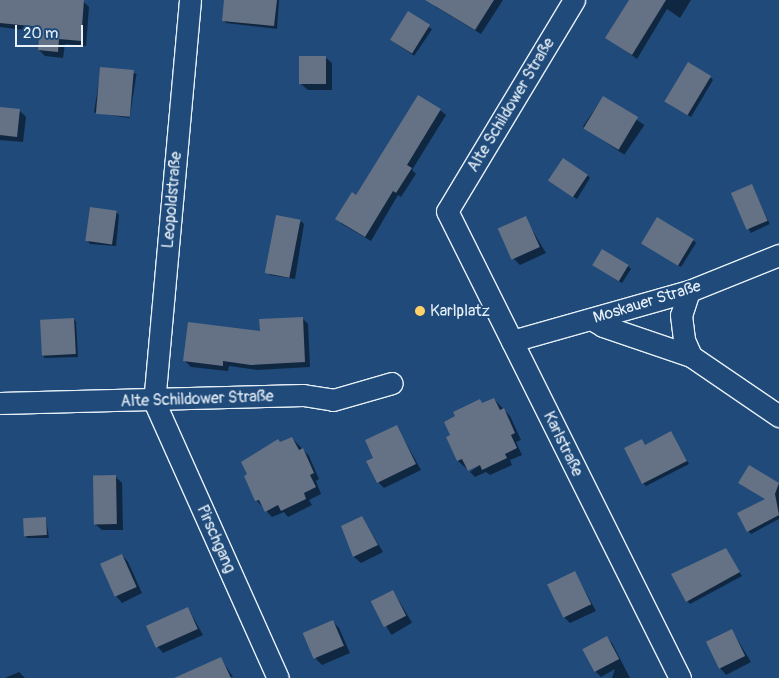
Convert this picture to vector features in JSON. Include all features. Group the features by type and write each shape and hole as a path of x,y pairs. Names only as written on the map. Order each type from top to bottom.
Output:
{"street":[{"name":"Leopoldstraße","path":"154,401 190,0"},
{"name":"Alte Schildower Straße","path":"447,211 574,0"},
{"name":"Karlstraße","path":"447,211 680,678"},
{"name":"Moskauer Straße","path":"512,341 688,291 779,255"},
{"path":"688,291 682,315 684,340 691,356"},
{"path":"591,319 603,326 691,356 779,416"},
{"name":"Alte Schildower Straße","path":"0,404 154,401 303,395 333,400 392,383"},
{"name":"Pirschgang","path":"154,401 278,678"}],"building":[{"path":"0,0 84,0 81,41 59,39 58,52 38,50 40,27 0,23"},
{"path":"224,0 277,0 274,26 222,21"},
{"path":"425,0 494,0 475,30"},
{"path":"629,0 666,0 632,55 605,38"},
{"path":"408,11 430,25 412,54 390,40"},
{"path":"299,56 326,56 326,84 299,84"},
{"path":"688,62 711,76 687,115 664,101"},
{"path":"100,67 134,70 130,117 96,114"},
{"path":"418,95 441,109 407,165 412,168 396,193 393,191 365,237 335,219 352,192 356,195"},
{"path":"603,96 638,117 619,150 583,129"},
{"path":"0,107 20,109 17,137 0,135"},
{"path":"563,158 588,175 573,197 548,180"},
{"path":"752,184 768,221 746,230 731,193"},
{"path":"90,207 117,211 112,244 85,241"},
{"path":"276,215 301,220 289,278 265,273"},
{"path":"526,216 540,247 512,260 498,229"},
{"path":"657,217 694,239 678,266 641,244"},
{"path":"602,249 629,265 619,281 592,265"},
{"path":"303,317 305,362 251,365 223,361 223,366 183,361 188,322 260,331 259,319"},
{"path":"74,318 76,354 42,356 40,320"},
{"path":"494,398 500,410 504,408 515,433 511,435 517,448 505,454 507,458 482,470 480,465 468,471 462,459 457,461 446,437 450,435 444,422 455,416 453,412 480,399 482,403"},
{"path":"397,425 416,464 377,483 366,461 373,458 365,440"},
{"path":"671,431 687,461 642,484 624,448 642,439 645,445"},
{"path":"292,437 299,450 303,448 314,473 310,475 316,487 304,493 306,499 281,511 278,505 265,512 259,500 255,501 244,476 247,474 241,462 278,439 280,442"},
{"path":"749,465 779,483 775,494 779,515 747,532 737,513 765,499 738,483"},
{"path":"93,475 116,475 117,524 94,524"},
{"path":"362,516 378,545 353,557 341,526"},
{"path":"46,517 47,535 24,536 23,518"},
{"path":"726,548 740,572 686,602 671,574"},
{"path":"122,554 137,587 115,597 100,564"},
{"path":"575,571 591,604 563,618 547,585"},
{"path":"393,590 406,616 384,627 371,601"},
{"path":"188,607 198,629 156,648 146,626"},
{"path":"333,620 344,646 314,659 303,633"},
{"path":"732,629 745,656 719,669 706,642"},
{"path":"607,636 619,659 594,672 582,649"},
{"path":"221,657 231,678 174,678"}],"place":[{"name":"Karlplatz","path":"420,311"}]}
